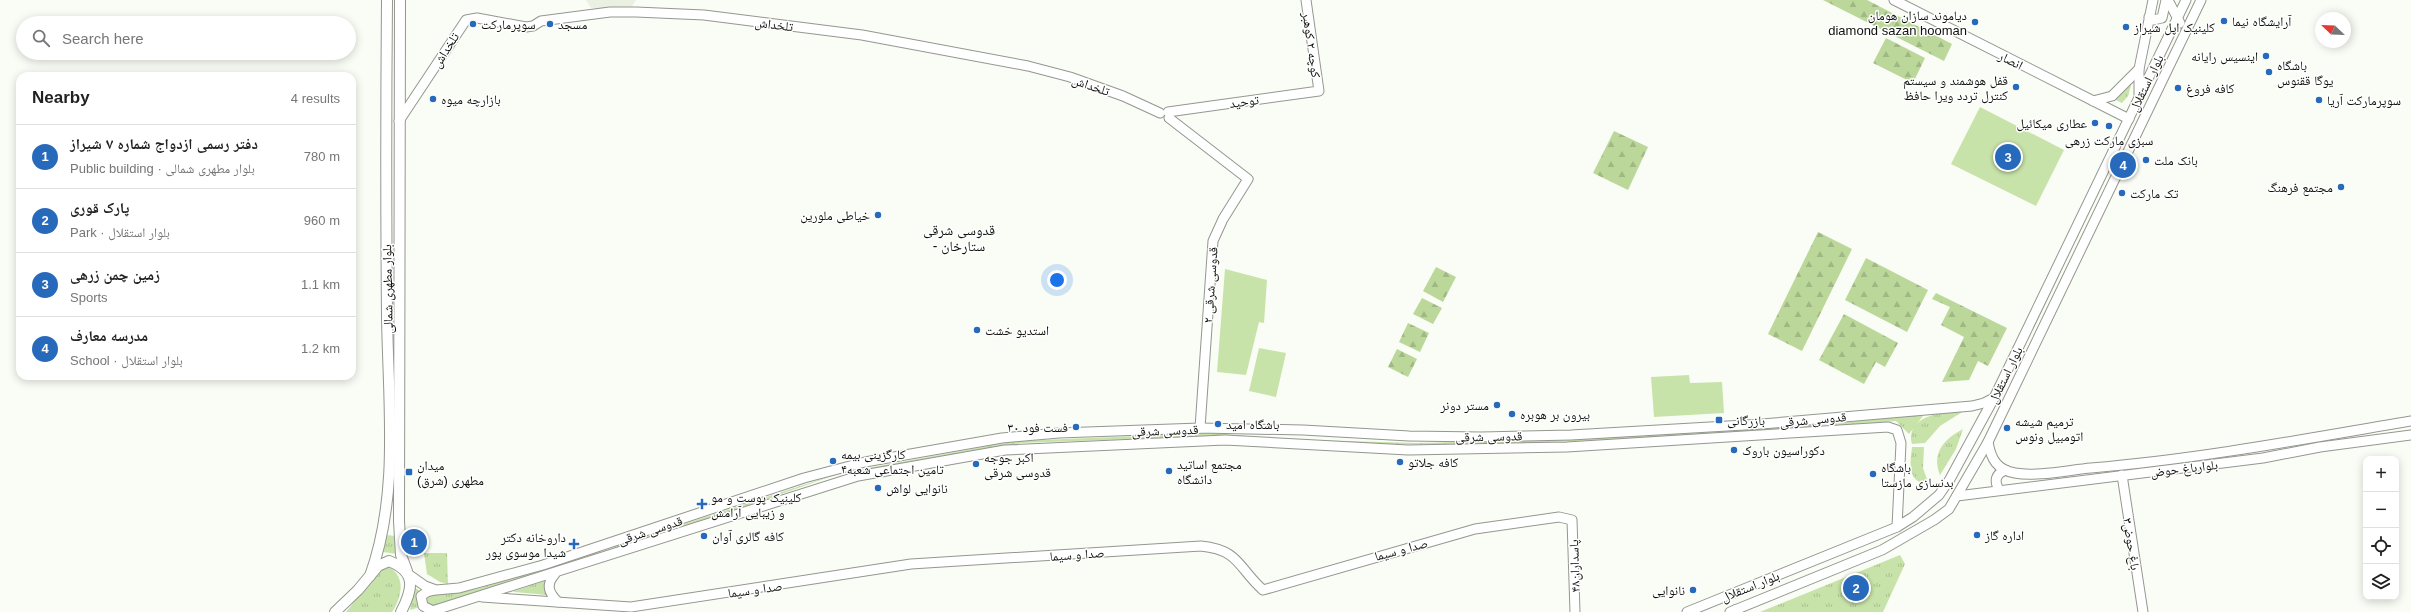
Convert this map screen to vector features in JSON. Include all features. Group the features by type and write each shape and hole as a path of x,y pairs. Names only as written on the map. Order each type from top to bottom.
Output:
{"main road":[{"name":"بلوار مطهرى شمالى","path":"370,576 384,530 389,475 385,160 387,0"},
{"name":"بلوار مطهرى شمالى","path":"400,0 399,527 402,555 408,572 409,590 401,612"},
{"name":"کوچه ۲ کوهبر","path":"1306,0 1319,91"},
{"name":"انصار","path":"1894,0 2129,119"},
{"path":"2139,98 2139,69 2153,0"},
{"path":"2149,17 2158,21 2164,15 2167,0"},
{"path":"2167,0 2177,20 2187,29"},
{"name":"بلوار استقلال","path":"1687,612 1897,527 1939,495 1962,460 1994,398 2079,225 2186,0"},
{"name":"بلوار استقلال","path":"1734,611 1882,550 1934,520 1949,509 1988,442 2201,0"},
{"name":"تلخداش","path":"418,92 466,20 477,18 533,26 541,21 610,12 636,12 704,15 862,35 1028,66 1070,77 1123,96 1166,114"},
{"path":"2093,101 2112,96 2139,69"},
{"name":"توحید","path":"1166,114 1319,91"},
{"path":"399,92 406,96 418,92"},
{"path":"399,121 418,92"},
{"name":"قدوسی شرقی ۲","path":"1166,114 1248,179 1223,219 1213,241 1200,428"},
{"path":"2079,225 2090,230"},
{"name":"قدوسی شرقی","path":"408,572 420,584 436,590 459,588 543,565 804,478 855,464 1002,438 1059,433 1200,428 1303,430 1409,436 1481,437 1733,426 1978,405 1994,398"},
{"path":"1833,417 1833,431"},
{"name":"بلوارباغ حوض","path":"2006,470 2015,473 2132,465 2313,438 2411,421"},
{"name":"قدوسی شرقی","path":"431,611 555,574 858,476 1005,450 1204,440 1408,450 1559,447 1888,427 1897,430 1902,443 1897,527"},
{"path":"1302,444 1303,430"},
{"name":"بلوارباغ حوض","path":"1957,496 2263,458 2315,448 2411,435"},
{"path":"2313,438 2315,448"},
{"path":"1988,442 1990,456 1998,466 2006,470"},
{"path":"855,464 858,476"},
{"path":"1999,490 1996,484 1996,477 2000,472 2006,470"},
{"path":"2056,471 2057,483"},
{"name":"باغ حوض۳","path":"2122,476 2143,612"},
{"name":"صدا و سیما","path":"479,596 631,607 911,564 1201,546 1218,548 1232,554 1263,590 1475,529 1543,518 1558,517 1572,520"},
{"name":"پاسداران۴۸","path":"1572,520 1575,612"},
{"path":"384,530 392,534 399,527"},
{"path":"335,612 384,562 397,564 408,572"},
{"path":"555,574 548,585 549,592 558,602"},
{"path":"431,611 423,606 421,596 427,592 436,590"}],"shaded area":[{"path":"586,0 636,0 630,9 591,8"}],"green space":[{"path":"1823,0 1867,0 1952,44 1944,61"},
{"path":"1886,38 1925,58 1913,83 1873,63"},
{"path":"2131,80 2132,82 2128,96 2122,103 2114,99 2122,93"},
{"path":"1980,107 2064,150 2036,206 1951,164"},
{"path":"1614,131 1648,147 1628,190 1593,173"},
{"path":"1818,232 1852,249 1802,351 1768,334"},
{"path":"1866,258 1928,290 1907,332 1845,300"},
{"path":"1436,267 1456,277 1443,302 1423,291"},
{"path":"1225,269 1267,280 1264,323 1259,322 1246,375 1217,372"},
{"path":"1936,293 2007,328 1988,366 1978,361 1969,380 1942,382 1964,337 1941,325 1950,307 1932,299"},
{"path":"1422,298 1442,308 1433,324 1413,314"},
{"path":"1844,314 1898,343 1885,367 1876,362 1864,384 1819,360"},
{"path":"1408,323 1429,333 1420,352 1399,342"},
{"path":"1259,348 1286,353 1276,397 1249,391"},
{"path":"1397,349 1417,359 1408,377 1388,367"},
{"path":"1689,375 1690,383 1722,382 1724,413 1654,417 1651,377"},
{"path":"1967,409 1940,426 1925,443 1912,444 1911,434 1915,426 1921,421 1929,416 1939,413"},
{"path":"1926,412 1909,434 1896,421 1835,427 1834,424"},
{"path":"1822,424 1822,426 1777,431 1489,444 1316,443 1308,440 1417,443 1546,440"},
{"path":"1963,429 1956,449 1940,475 1937,460 1938,453 1950,437"},
{"path":"1211,433 1298,440 1218,436 1021,443 869,471 868,468 1016,441"},
{"path":"1912,447 1924,447 1923,468 1929,485 1922,483 1913,476 1911,466"},
{"path":"849,470 770,498 614,549 614,547"},
{"path":"386,535 396,536 397,554 383,552"},
{"path":"601,550 601,552 539,574 435,607 427,607 424,596 477,589"},
{"path":"424,553 447,553 448,584 440,582 427,574"},
{"path":"1900,555 1905,564 1883,612 1760,612"},
{"path":"389,567 398,576 401,588 398,600 392,612 346,612 378,572"},
{"path":"545,581 547,595 514,592 514,591"},
{"path":"414,587 420,591 416,597 420,607 410,610"}],"place":[{"name":"آرایشگاه نیما","path":"2224,21"},
{"name":"دیاموند سازان هومان diamond sazan hooman","path":"1975,22"},
{"name":"سوپرمارکت","path":"473,24"},
{"name":"مسجد","path":"550,24"},
{"name":"کلینیک اپل شیراز","path":"2126,27"},
{"name":"اینسیس رایانه","path":"2266,56"},
{"name":"باشگاه یوگا ققنوس","path":"2269,72"},
{"name":"قفل هوشمند و سیستم کنترل تردد ویرا حافظ","path":"2016,87"},
{"name":"کافه فروغ","path":"2178,88"},
{"name":"بازارچه میوه","path":"433,99"},
{"name":"سوپرمارکت آریا","path":"2319,100"},
{"name":"عطاری میکائیل","path":"2095,123"},
{"name":"سبزی مارکت زرهی","path":"2109,126"},
{"name":"زمین چمن زرهی","path":"2008,157"},
{"name":"بانک ملت","path":"2146,160"},
{"name":"مدرسه معارف","path":"2123,165"},
{"name":"مجتمع فرهنگ","path":"2341,187"},
{"name":"تک مارکت","path":"2122,193"},
{"name":"خیاطی ملورین","path":"878,215"},
{"name":"استدیو خشت","path":"977,330"},
{"name":"مستر دونر","path":"1497,405"},
{"name":"بیرون بر هوبره","path":"1512,414"},
{"name":"بازرگانی","path":"1719,420"},
{"name":"باشگاه امید","path":"1218,424"},
{"name":"فست فود ۳۰","path":"1076,427"},
{"name":"ترمیم شیشه اتومبیل ونوس","path":"2007,428"},
{"name":"دکوراسیون باروک","path":"1734,450"},
{"name":"کارگزینی بیمه تامین اجتماعی شعبه۴","path":"833,461"},
{"name":"کافه جلاتو","path":"1400,462"},
{"name":"اکبر جوجه قدوسی شرقی","path":"976,464"},
{"name":"مجتمع اساتید دانشگاه","path":"1169,471"},
{"name":"میدان مطهری (شرق)","path":"409,472"},
{"name":"باشگاه بدنسازی مازستا","path":"1873,474"},
{"name":"نانوایی لواش","path":"878,488"},
{"name":"کلینیک پوست و مو و زیبایی آرامش","path":"702,504"},
{"name":"اداره گاز","path":"1977,535"},
{"name":"کافه گالری آوان","path":"704,536"},
{"name":"دفتر رسمی ازدواج شماره ۷ شیراز","path":"414,542"},
{"name":"داروخانه دکتر شیدا موسوی پور","path":"574,544"},
{"name":"پارک قوری","path":"1856,588"},
{"name":"نانوایی","path":"1693,590"}],"district":[{"name":"قدوسی شرقی - ستارخان","path":"959,238"}]}
